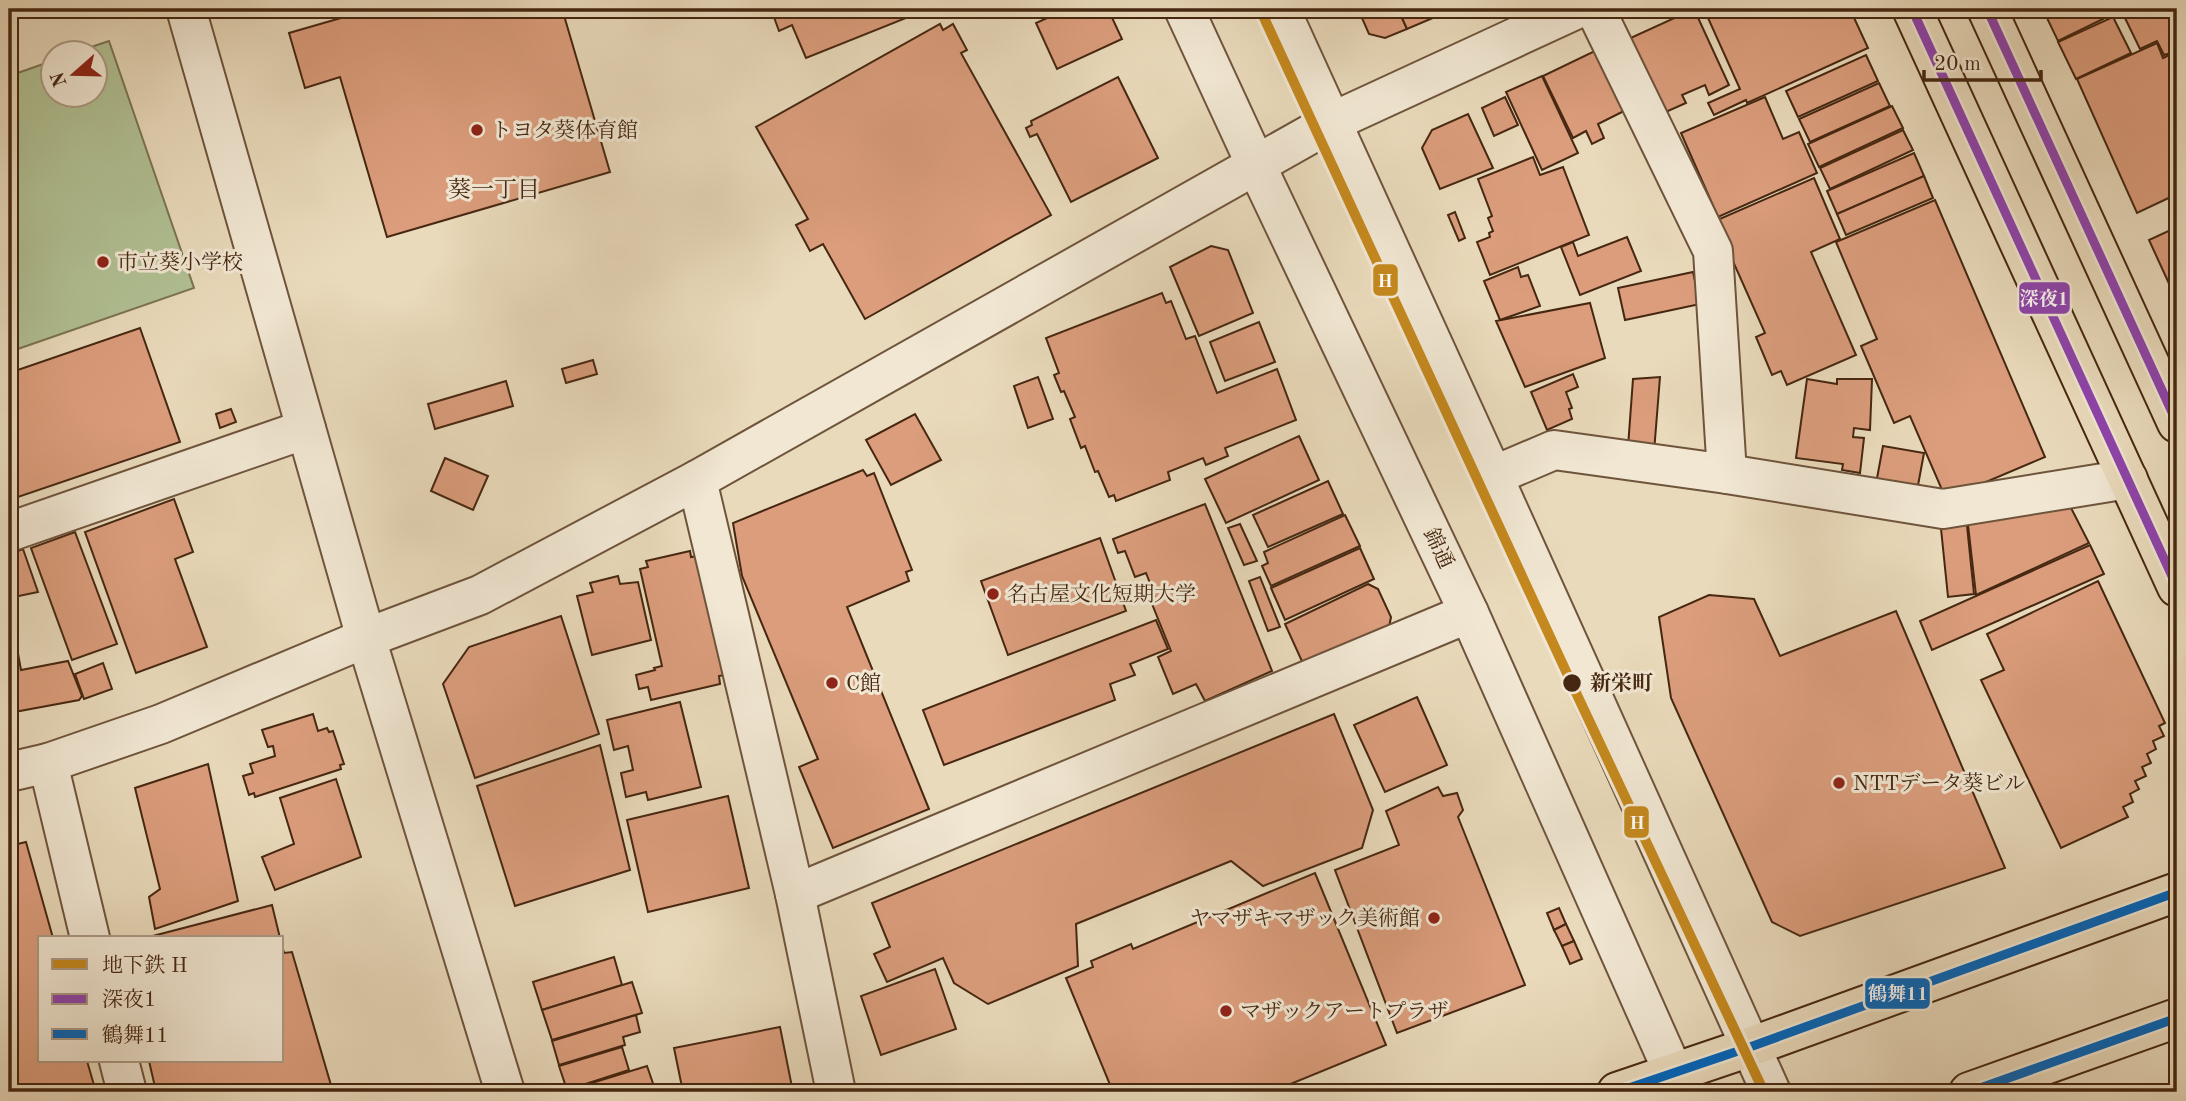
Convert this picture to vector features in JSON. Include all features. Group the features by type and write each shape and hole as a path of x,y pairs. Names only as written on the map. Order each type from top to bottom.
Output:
{"main road":[{"path":"1912,9 2177,587"},
{"path":"1987,9 2177,423"},
{"path":"1617,1092 1677,1083 1750,1047 2177,892"},
{"path":"1969,1092 2177,1018"}],"street":[{"path":"186,9 366,638 506,1092"},
{"name":"錦通","path":"1184,9 1469,613 1677,1083"},
{"path":"1280,9 1771,1092"},
{"path":"9,772 48,763 161,724 366,638 481,595 697,480 1332,122 1534,18 1577,9"},
{"path":"1595,9 1713,251 1727,474"},
{"path":"9,532 306,429"},
{"path":"1493,476 1554,450 1727,474 1943,509 2128,479"},
{"path":"697,480 794,894 836,1092"},
{"path":"794,894 1469,613"},
{"path":"48,763 90,936"},
{"path":"120,1062 127,1092"}],"green space":[{"path":"108,41 194,288 9,352 9,76 38,66 38,108 108,108"}],"building":[{"name":"トヨタ葵体育館","path":"372,9 576,9 563,12 610,172 387,237 340,77 305,88 289,33"},
{"path":"771,9 908,9 911,16 806,58 792,25 779,31"},
{"path":"1067,9 1108,9 1122,39 1057,69 1036,23"},
{"path":"1358,9 1398,9 1407,29 1385,38 1369,34"},
{"path":"1398,9 1454,9 1407,29"},
{"path":"1694,9 1729,85 1709,95 1705,85 1682,95 1686,103 1659,115 1624,41"},
{"path":"1704,9 1850,9 1868,48 1747,103 1746,100 1714,115 1708,103 1740,89"},
{"path":"2065,9 2098,9 2103,19 2058,41 2047,18"},
{"path":"2140,9 2177,9 2177,60 2174,61 2171,53 2164,55 2157,41 2140,49 2124,16"},
{"path":"2113,17 2131,53 2076,79 2058,42"},
{"path":"940,24 943,30 953,24 967,50 961,53 1051,215 865,319 823,244 810,251 796,225 808,219 756,127"},
{"path":"2157,43 2163,58 2169,55 2177,74 2177,194 2137,213 2077,79"},
{"path":"1603,47 1632,107 1598,124 1604,138 1592,144 1586,131 1573,138 1543,76"},
{"path":"1866,55 1878,81 1798,117 1786,91"},
{"path":"1542,76 1578,153 1542,170 1506,92"},
{"path":"1118,77 1158,158 1071,202 1037,134 1030,137 1026,128 1032,125 1031,121"},
{"path":"1879,83 1890,106 1810,142 1799,119"},
{"path":"1505,97 1518,125 1494,136 1482,108"},
{"path":"1765,97 1783,139 1799,132 1817,173 1718,217 1681,133"},
{"path":"1892,106 1903,128 1819,167 1808,144"},
{"path":"1468,114 1493,168 1440,189 1422,148 1432,130"},
{"path":"1903,130 1913,150 1830,189 1820,168"},
{"path":"1914,153 1924,176 1837,214 1827,191"},
{"path":"1533,157 1540,175 1563,167 1589,235 1490,275 1477,242 1490,237 1489,233 1493,231 1488,218 1492,216 1478,179"},
{"path":"1924,176 1933,198 1846,235 1837,214"},
{"path":"1814,178 1840,239 1811,252 1856,355 1787,385 1781,371 1772,375 1756,337 1765,333 1715,221"},
{"path":"1935,200 2045,457 1946,499 1910,416 1894,423 1861,346 1877,339 1836,242"},
{"path":"1455,212 1465,238 1459,241 1448,215"},
{"path":"2177,227 2177,301 2149,240"},
{"path":"1627,237 1641,271 1580,295 1561,247 1573,242 1578,256"},
{"path":"1211,246 1228,250 1253,313 1199,336 1170,267"},
{"path":"1518,267 1521,277 1528,275 1540,306 1500,320 1484,281"},
{"path":"1693,272 1700,304 1625,320 1618,288"},
{"path":"1162,293 1166,303 1171,301 1186,339 1195,336 1217,393 1277,369 1296,420 1225,448 1228,456 1206,465 1203,458 1168,472 1170,480 1116,501 1114,495 1109,497 1085,446 1081,448 1070,419 1075,417 1054,375 1059,373 1046,338"},
{"path":"1590,303 1605,358 1525,387 1496,321"},
{"path":"1259,322 1275,362 1225,381 1210,342"},
{"path":"140,328 180,442 15,498 9,480 9,373"},
{"path":"593,360 597,374 566,383 562,369"},
{"path":"1573,374 1578,387 1566,392 1572,408 1569,409 1572,419 1547,430 1531,392"},
{"path":"1038,377 1053,419 1028,428 1014,386"},
{"path":"1660,377 1654,452 1628,447 1633,379"},
{"path":"1807,379 1837,384 1837,379 1872,379 1870,430 1854,428 1853,437 1864,438 1860,473 1842,470 1843,464 1796,458"},
{"path":"506,381 513,406 435,429 428,404"},
{"path":"231,409 236,422 220,428 216,414"},
{"path":"915,414 941,460 891,485 866,440"},
{"path":"1299,436 1319,480 1226,523 1205,479"},
{"path":"1883,446 1924,453 1916,496 1875,489"},
{"path":"445,458 488,476 473,510 431,491"},
{"name":"C館","path":"863,470 867,476 874,473 912,570 906,572 909,581 847,607 929,809 833,848 799,767 818,759 742,576 733,523"},
{"path":"1328,481 1343,514 1268,547 1253,515"},
{"path":"174,499 193,552 175,559 207,647 136,673 85,532"},
{"path":"1205,504 1272,671 1205,701 1196,684 1173,694 1158,657 1171,651 1150,599 1155,596 1146,573 1135,577 1125,551 1118,553 1113,539"},
{"path":"2069,504 2089,543 1976,595 1967,516"},
{"path":"1345,515 1360,546 1271,586 1262,566 1268,563 1264,552"},
{"path":"1966,516 1974,594 1948,597 1940,519"},
{"path":"1240,524 1257,561 1244,565 1228,528"},
{"path":"75,532 117,644 72,660 31,548"},
{"path":"1100,538 1126,611 1008,655 981,581"},
{"path":"2090,545 2104,574 1932,650 1920,621"},
{"path":"1360,548 1374,579 1285,620 1271,588"},
{"path":"23,549 38,592 9,598 9,554"},
{"path":"690,551 691,557 698,556 725,675 719,676 720,684 651,700 648,687 639,689 636,675 662,666 640,569 648,567 646,561"},
{"path":"618,576 620,584 638,582 651,640 592,655 577,596 593,592 590,583"},
{"path":"1260,577 1280,627 1268,631 1249,581"},
{"path":"2098,581 2165,723 2159,726 2164,736 2153,741 2156,749 2147,754 2151,763 2142,767 2146,776 2135,781 2139,789 2130,794 2133,802 2123,807 2128,817 2061,848 1981,680 2004,670 1987,634"},
{"path":"1368,584 1378,589 1391,617 1388,632 1305,668 1285,624"},
{"name":"NTTデータ葵ビル","path":"1709,595 1754,599 1780,656 1896,611 2005,868 1800,936 1772,922 1671,698 1659,617"},
{"path":"9,604 21,670 68,661 82,696 79,700 9,713"},
{"path":"561,616 599,734 475,778 443,684 469,647"},
{"path":"1156,620 1168,649 1130,664 1135,675 1110,684 1115,700 944,765 923,710"},
{"path":"103,663 112,689 84,699 75,674"},
{"path":"1417,697 1447,765 1385,792 1354,725"},
{"path":"680,702 701,787 648,800 646,792 626,797 621,773 633,770 628,746 614,750 607,720"},
{"path":"313,714 318,731 327,728 329,732 333,731 344,764 340,765 341,769 255,797 254,793 249,795 243,776 253,773 250,764 275,756 273,746 268,747 262,730"},
{"path":"1334,714 1373,810 1362,848 1263,886 1231,861 1076,924 1078,966 988,1004 954,983 943,958 887,982 874,954 890,947 872,903"},
{"path":"600,745 630,870 515,906 477,786"},
{"path":"208,764 238,901 155,929 149,897 160,889 135,788"},
{"path":"336,779 361,857 275,890 262,857 294,844 280,798"},
{"path":"1438,787 1443,796 1457,793 1463,810 1458,817 1525,985 1397,1033 1335,870 1399,845 1386,811"},
{"path":"728,796 749,888 648,912 627,820"},
{"path":"26,842 52,936 38,936 38,1062 87,1062 96,1092 9,1092 9,846"},
{"name":"マザックアートプラザ","path":"1315,873 1386,1045 1271,1092 1113,1092 1066,978 1093,967 1091,961 1131,944 1133,949"},
{"path":"272,905 280,936 153,936"},
{"path":"1559,908 1566,924 1554,930 1547,913"},
{"path":"1566,924 1574,941 1562,946 1554,930"},
{"path":"1574,941 1582,959 1570,964 1562,946"},
{"path":"292,952 333,1092 172,1092 170,1086 155,1087 149,1062 284,1062 284,953"},
{"path":"614,957 622,985 542,1010 533,982"},
{"path":"935,969 956,1029 881,1055 861,996"},
{"path":"632,982 642,1013 552,1040 542,1010"},
{"path":"636,1015 640,1032 623,1037 625,1045 559,1065 552,1041"},
{"path":"780,1027 793,1092 683,1092 674,1048"},
{"path":"622,1047 629,1070 567,1090 559,1066"},
{"path":"647,1066 656,1092 569,1090"}],"metro line":[{"name":"H","path":"1260,9 1764,1092"}],"transit line":[{"name":"深夜1","path":"1912,9 2177,587"},
{"name":"深夜1","path":"1987,9 2177,423"},
{"name":"鶴舞11","path":"1617,1092 1750,1047 2177,892"},
{"name":"鶴舞11","path":"1969,1092 2177,1018"}],"place":[{"name":"トヨタ葵体育館","path":"477,130"},
{"name":"市立葵小学校","path":"103,262"},
{"name":"名古屋文化短期大学","path":"993,594"},
{"name":"C館","path":"832,683"},
{"name":"新栄町","path":"1572,683"},
{"name":"NTTデータ葵ビル","path":"1839,783"},
{"name":"ヤマザキマザック美術館","path":"1434,918"},
{"name":"マザックアートプラザ","path":"1226,1011"}],"district":[{"name":"葵一丁目","path":"494,189"}]}
